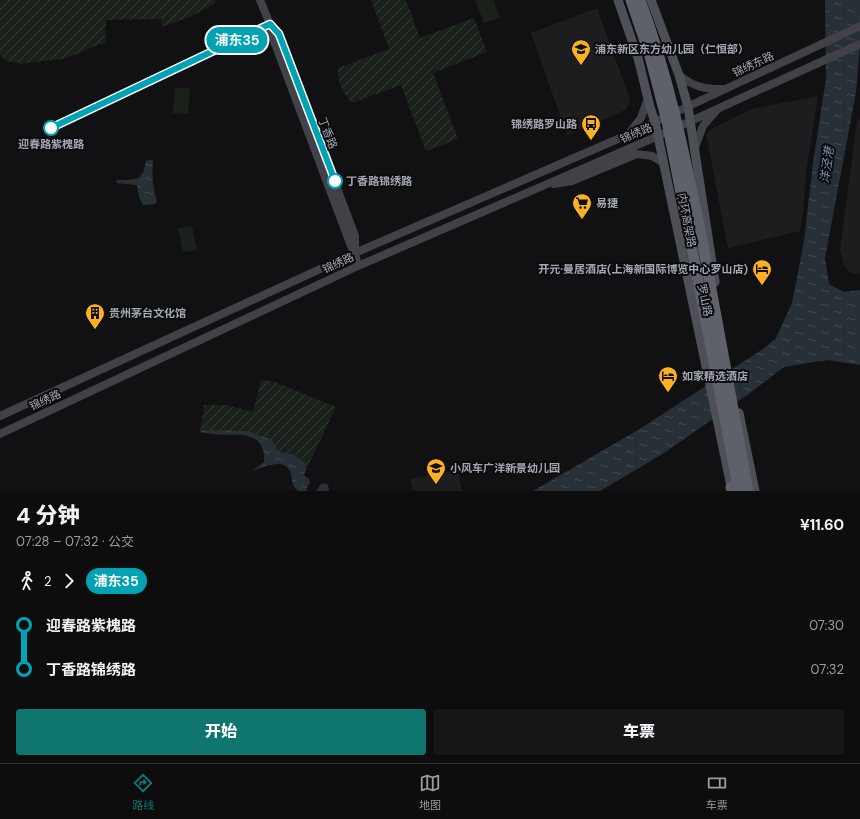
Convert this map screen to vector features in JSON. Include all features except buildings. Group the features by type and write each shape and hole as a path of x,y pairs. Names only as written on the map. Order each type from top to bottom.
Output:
{"highway":[{"name":"内环高架路","path":"631,0 650,56 667,121 734,490"},
{"name":"内环高架路","path":"640,0 653,35 669,89 683,145 710,281 748,491"}],"main road":[{"name":"丁香路","path":"260,0 270,24 279,34 355,236 355,253 358,266"},
{"name":"罗山路","path":"618,0 638,58 655,122 734,490"},
{"name":"罗山路","path":"652,0 679,74 688,107 726,353 755,491"},
{"name":"锦绣东路","path":"655,122 860,26"},
{"path":"690,121 860,44"},
{"path":"679,74 686,80 699,87 725,89"},
{"path":"627,135 636,126 641,118 648,98"},
{"path":"694,150 703,126 718,109"},
{"name":"锦绣路","path":"0,434 358,266 690,121"},
{"name":"锦绣路","path":"0,416 355,253 655,122"},
{"path":"544,185 572,181 637,154 652,156 664,163"}],"shaded area":[{"path":"0,0 215,0 216,3 190,17 162,27 161,19 106,20 105,43 61,59 21,64 7,61 0,55"},
{"path":"371,0 406,0 420,38 474,18 487,52 433,73 458,139 426,151 401,85 352,103 345,95 339,83 338,68 389,49"},
{"path":"475,0 493,0 500,18 484,23"},
{"name":"浦东新区东方幼儿园（仁恒部）","path":"597,8 630,99 629,105 625,110 567,135 531,33"},
{"path":"175,88 190,88 188,114 173,113"},
{"path":"818,96 806,173 803,215 800,231 728,248 706,134 711,129 752,109"},
{"path":"860,119 860,274 851,273 844,266 840,250 857,120"},
{"path":"192,226 197,250 183,252 178,228"},
{"path":"261,380 275,382 336,407 306,470 293,466 258,440 246,435 219,435 200,432 204,405 227,405 253,412"},
{"name":"小风车广洋新景幼儿园","path":"458,470 462,491 413,491 410,479"}],"water":[{"name":"洋泾港","path":"825,0 860,0 860,46 856,92 825,258 829,284 844,292 860,290 860,365 827,360 784,367 750,393 664,453 600,491 533,491 638,430 763,349 776,338 792,303 804,241 813,163 826,79"},
{"path":"153,159 152,170 154,191 157,201 155,204 143,205 139,197 137,185 116,183 117,180 139,178 144,171 146,161"},
{"path":"204,430 247,431 272,440 277,450 282,453 293,454 305,463 306,470 304,475 309,479 310,483 306,489 307,491 298,491 296,489 293,485 291,474 284,465 268,465 252,471 264,462 263,450 259,442 251,437 200,432"},
{"path":"325,483 328,485 329,491 316,491 321,484"}],"bus line":[{"name":"浦东35","path":"51,128 270,24 279,34 335,181"}],"place":[{"name":"浦东新区东方幼儿园（仁恒部）","path":"581,66"},
{"name":"迎春路紫槐路","path":"51,128"},
{"name":"锦绣路罗山路","path":"591,141"},
{"name":"丁香路锦绣路","path":"335,181"},
{"name":"易捷","path":"582,220"},
{"name":"开元·曼居酒店(上海新国际博览中心罗山店)","path":"762,286"},
{"name":"贵州茅台文化馆","path":"95,330"},
{"name":"如家精选酒店","path":"668,393"},
{"name":"小风车广洋新景幼儿园","path":"436,485"}]}
